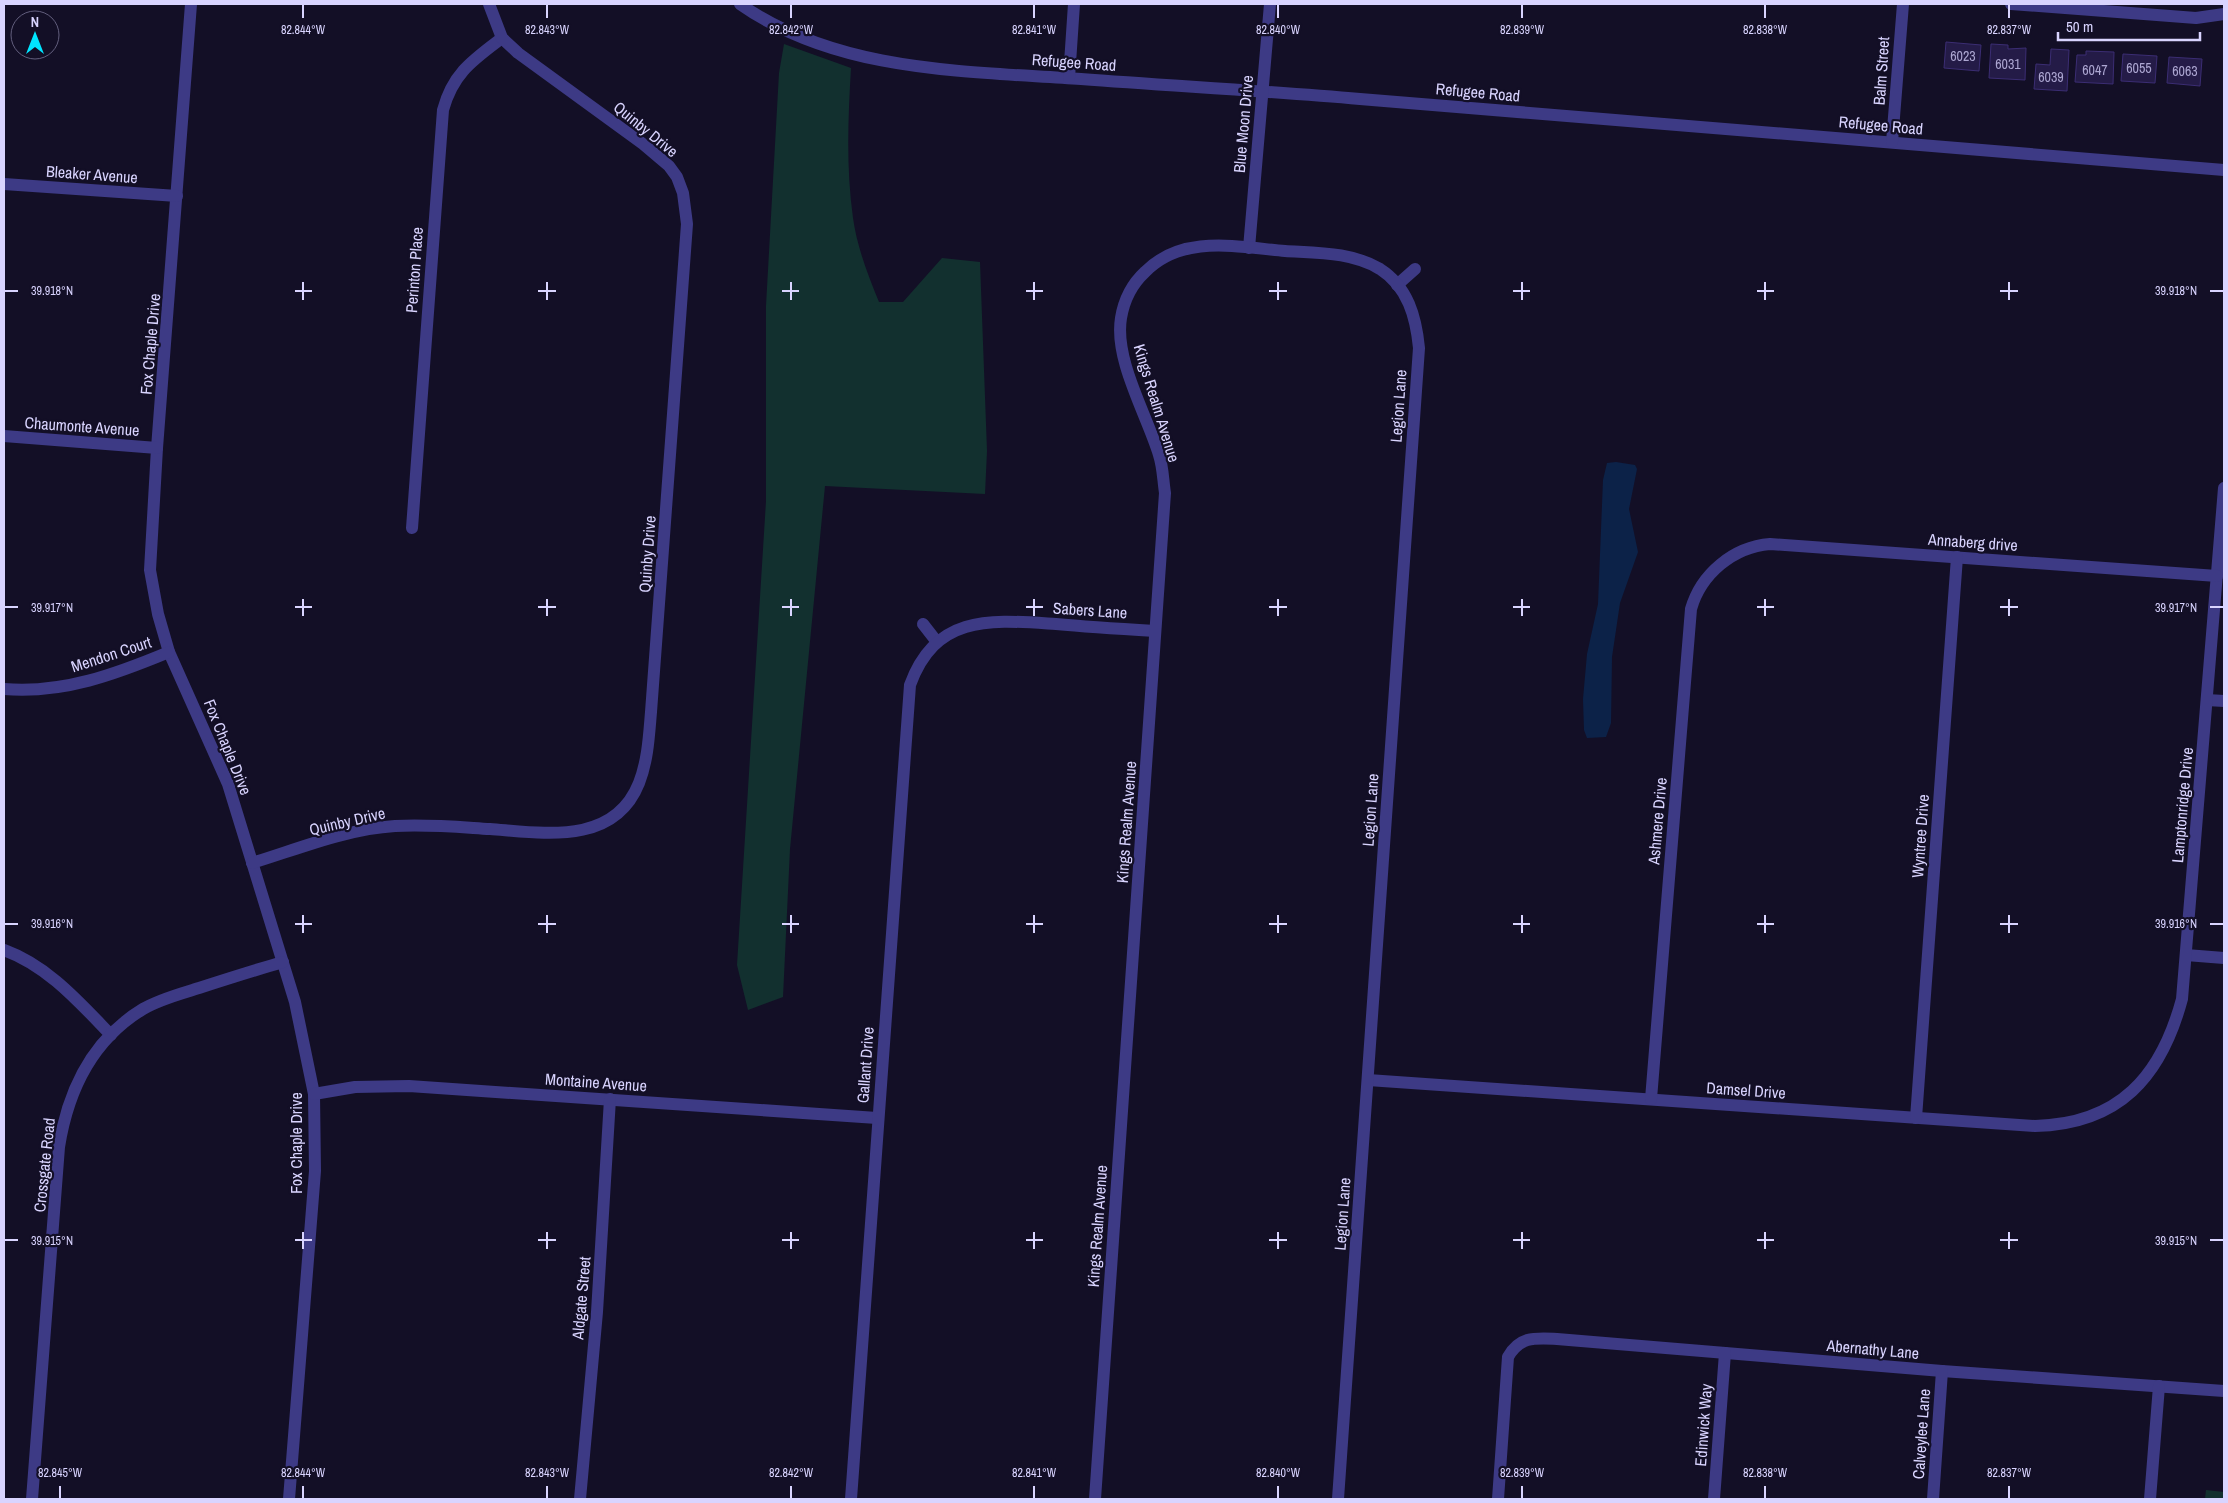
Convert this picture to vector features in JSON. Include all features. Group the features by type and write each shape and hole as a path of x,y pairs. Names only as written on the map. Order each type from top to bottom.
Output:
{"street":[{"name":"Fox Chaple Drive","path":"191,4 157,448 150,570 158,614 169,652 228,784 295,1002 314,1094 315,1171 289,1499"},
{"name":"Quinby Drive","path":"252,863 324,841 372,829 394,826 446,826 554,834 576,832 598,826 612,817 632,796 644,768 651,712 687,224 686,208 677,177 657,155 518,53 502,38 488,4"},
{"name":"Refugee Road","path":"740,4 795,35 827,47 866,57 932,68 1262,91 2224,170"},
{"path":"1069,78 1074,4"},
{"name":"Blue Moon Drive","path":"1249,248 1270,4"},
{"name":"Balm Street","path":"1892,142 1902,4"},
{"path":"2011,4 2196,18 2224,14"},
{"name":"Perinton Place","path":"412,528 443,110 447,97 459,74 502,38"},
{"name":"Bleaker Avenue","path":"4,184 177,196"},
{"name":"Kings Realm Avenue","path":"1094,1499 1165,493 1160,457 1125,362 1121,341 1120,319 1126,299 1137,279 1152,264 1171,252 1213,245 1249,248"},
{"name":"Legion Lane","path":"1249,248 1339,255 1360,260 1381,270 1397,285 1410,304 1416,325 1419,348 1338,1499"},
{"path":"1397,285 1415,270"},
{"name":"Chaumonte Avenue","path":"4,436 157,448"},
{"name":"Lamptonridge Drive","path":"2118,1104 2142,1083 2162,1054 2175,1028 2182,999 2224,488"},
{"name":"Annaberg drive","path":"1729,558 1750,547 1770,544 2217,576"},
{"name":"Wyntree Drive","path":"1916,1118 1957,557"},
{"name":"Ashmere Drive","path":"1651,1100 1690,609 1702,584 1717,567 1729,558"},
{"name":"Sabers Lane","path":"937,642 955,629 966,625 1000,620 1155,631"},
{"path":"923,624 937,642"},
{"name":"Gallant Drive","path":"851,1499 907,701 916,668 937,642"},
{"name":"Mendon Court","path":"4,689 48,689 86,682 115,674 169,652"},
{"path":"2207,700 2224,702"},
{"path":"4,950 40,967 74,996 111,1035"},
{"path":"2186,955 2224,958"},
{"name":"Crossgate Road","path":"32,1499 60,1147 64,1116 82,1070 95,1051 111,1035 135,1015 159,1001 283,962"},
{"name":"Damsel Drive","path":"1368,1080 2035,1126 2057,1126 2099,1114 2118,1104"},
{"name":"Montaine Avenue","path":"314,1094 355,1088 409,1086 878,1118"},
{"name":"Aldgate Street","path":"580,1499 597,1312 610,1100"},
{"name":"Abernathy Lane","path":"1498,1499 1507,1365 1512,1350 1520,1342 1532,1338 1942,1371 2224,1390"},
{"name":"Edinwick Way","path":"1714,1499 1725,1353"},
{"name":"Calveylee Lane","path":"1933,1499 1942,1371"},
{"path":"2150,1499 2159,1386"}],"green space":[{"path":"784,44 851,68 848,143 853,218 860,250 879,302 903,302 942,258 980,262 987,451 985,494 825,486 790,849 783,997 748,1010 737,965 766,501 766,306 779,73"},
{"path":"2206,1490 2224,1492 2224,1499 2205,1499"}],"water":[{"path":"1616,462 1635,465 1637,469 1629,509 1638,552 1620,603 1612,657 1611,723 1606,737 1587,738 1584,730 1583,699 1587,654 1598,604 1603,480 1607,463"}],"building":[{"path":"1946,42 1981,45 1979,71 1944,68"},
{"path":"1991,44 2008,45 2008,49 2026,48 2025,80 1989,78"},
{"path":"2051,49 2069,50 2067,91 2034,89 2036,64 2050,65"},
{"path":"2086,51 2114,52 2113,84 2075,82 2077,55 2086,55"},
{"path":"2123,54 2157,56 2155,83 2121,81"},
{"path":"2169,57 2202,59 2200,86 2167,83"}]}
